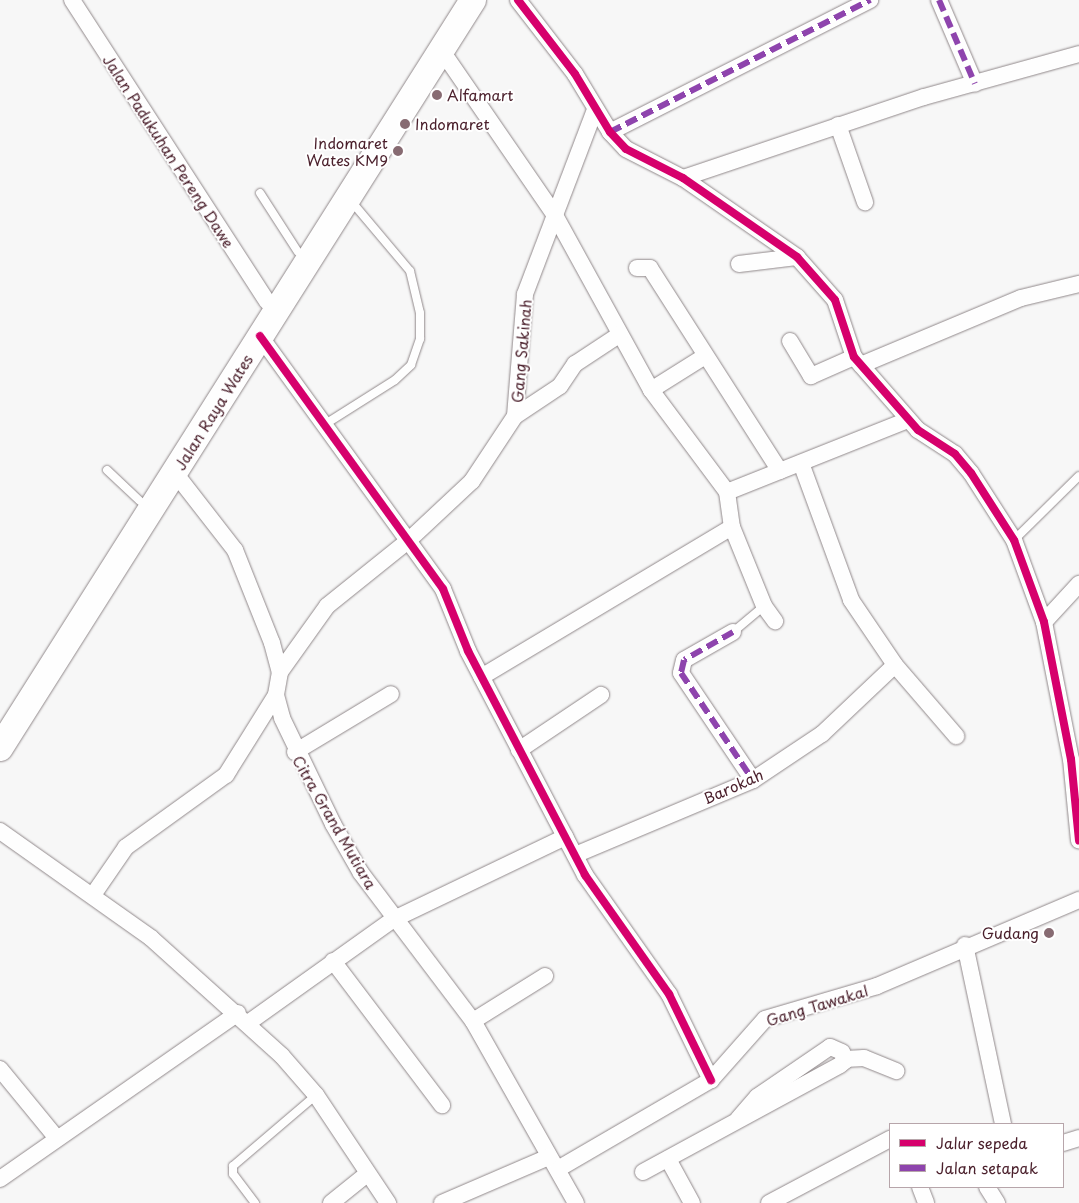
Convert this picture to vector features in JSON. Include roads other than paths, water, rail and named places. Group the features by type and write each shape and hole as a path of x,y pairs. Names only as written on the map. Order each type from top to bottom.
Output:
{"highway":[{"name":"Jalan Raya Wates","path":"0,721 457,0"},
{"name":"Jalan Raya Wates","path":"0,748 473,0"}],"street":[{"name":"Jalan Padukuhan Pereng Dawe","path":"72,0 267,301"},
{"path":"518,0 575,74 610,132 626,149 683,178 797,257 835,300 858,361 908,420 955,454 1014,540 1044,622 1075,757 1079,841"},
{"path":"610,132 870,0"},
{"path":"939,0 975,84"},
{"path":"442,51 556,217 619,335 651,390 727,492 732,526 764,606 775,621"},
{"path":"683,178 838,125 1079,54"},
{"name":"Gang Sakinah","path":"280,672 327,606 409,540 472,481 515,416 524,294 556,217 595,110"},
{"path":"838,125 866,202"},
{"path":"739,264 797,257"},
{"path":"637,268 650,268 704,356 780,472"},
{"path":"790,341 811,376 858,361 1021,298 1079,284"},
{"path":"515,416 560,386 575,364 619,335"},
{"path":"260,336 327,423 443,589 481,677 574,855 669,994 711,1080"},
{"path":"651,390 704,356"},
{"path":"727,492 908,420"},
{"path":"801,462 851,600 895,665 956,736"},
{"path":"175,473 235,550 280,672"},
{"path":"481,677 732,526"},
{"path":"1044,622 1079,584"},
{"path":"733,632 684,660 681,673 753,780"},
{"name":"Barokah","path":"574,855 753,780 822,734 895,665"},
{"name":"Citra Grand Mutiara","path":"280,672 276,695 295,752 361,873 394,919 430,958 473,1020 576,1203"},
{"path":"295,752 391,694"},
{"path":"93,896 126,847 226,775 276,695"},
{"path":"519,750 601,695"},
{"path":"0,831 151,938 243,1018 316,1095 366,1175 388,1203"},
{"path":"0,1179 55,1136 333,961 394,919 565,837"},
{"name":"Gang Tawakal","path":"442,1203 553,1163 711,1080 765,1019 877,986 965,945 1079,900"},
{"path":"965,945 1003,1123"},
{"path":"333,961 442,1105"},
{"path":"473,1020 545,976"},
{"path":"643,1172 738,1119 757,1097 830,1047 838,1047 845,1059 864,1058 897,1071"},
{"path":"0,1069 55,1136"},
{"path":"1064,1143 1079,1138"},
{"path":"769,1203 889,1140"},
{"path":"668,1159 692,1203"},
{"path":"331,1203 366,1175"},
{"path":"920,1188 926,1203"},
{"path":"988,1188 997,1203"}],"lane":[{"path":"260,193 298,252"},
{"path":"327,423 395,380 411,365 420,339 420,313 410,271 348,197"},
{"path":"107,470 140,501"},
{"path":"1014,540 1079,476"},
{"path":"733,632 764,606"},
{"path":"255,1203 234,1174 233,1166 316,1095"}],"place":[{"name":"Alfamart","path":"437,95"},
{"name":"Indomaret","path":"405,124"},
{"name":"Indomaret Wates KM9","path":"398,151"},
{"name":"Gudang","path":"1049,933"}]}
